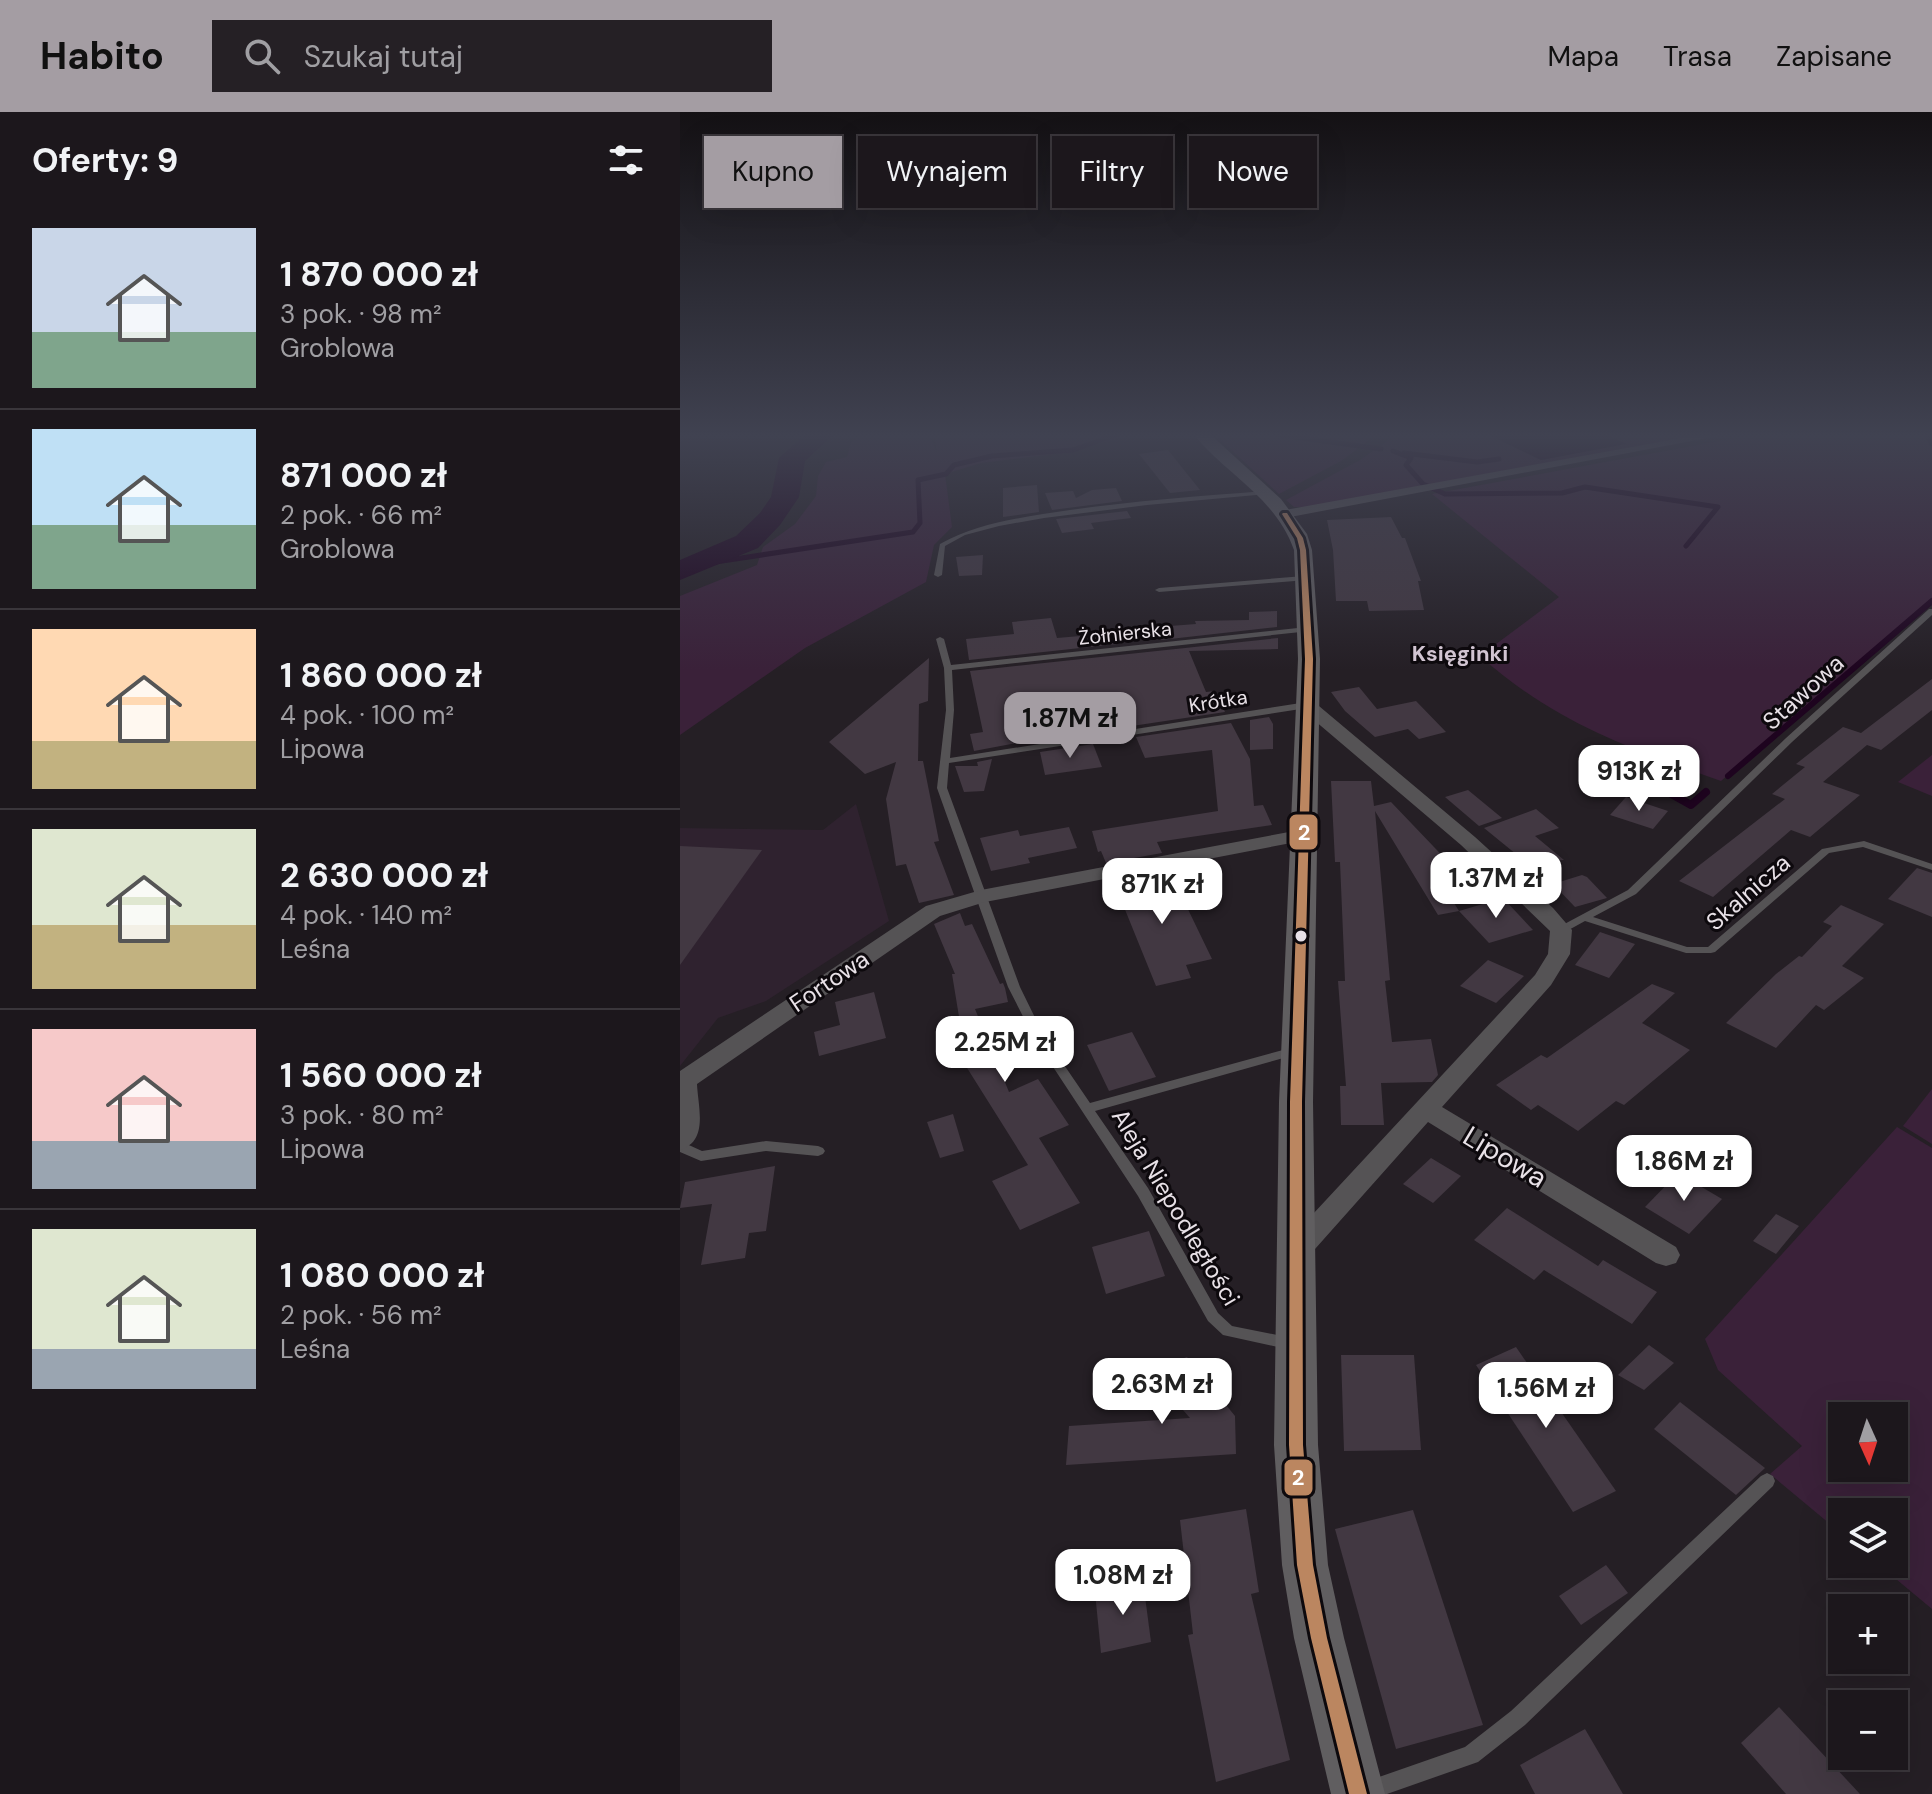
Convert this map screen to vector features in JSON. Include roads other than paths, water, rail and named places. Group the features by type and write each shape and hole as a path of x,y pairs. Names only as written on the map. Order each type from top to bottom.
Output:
{"main road":[{"path":"1282,513 1300,538 1307,629 1305,835 1298,1049 1296,1445 1305,1565 1328,1678 1359,1794"}],"street":[{"path":"1296,1251 1543,980 1559,954 1561,930 1468,841 1307,705"},
{"name":"Fortowa","path":"680,1143 687,1132 682,1082 933,911 981,896 1305,835"},
{"name":"Lipowa","path":"1425,1108 1666,1255"}],"lane":[{"path":"938,575 942,545 965,532 1067,513"},
{"path":"1159,590 1304,578"},
{"name":"Stawowa","path":"1561,930 1632,892 1789,740 1932,611"},
{"name":"Żołnierska","path":"948,668 1307,629"},
{"name":"Aleja Niepodległości","path":"940,639 948,668 950,710 942,788 1014,987 1038,1035 1090,1108 1143,1192 1213,1317 1228,1331 1296,1344"},
{"name":"Krótka","path":"945,761 1307,705"},
{"name":"Skalnicza","path":"1585,918 1686,950 1711,950 1826,851 1864,844 1932,867"},
{"path":"1090,1108 1298,1049"},
{"path":"680,1143 701,1156 766,1146 818,1151"},
{"path":"1359,1794 1471,1755 1518,1718 1767,1481"}],"waterway":[{"path":"680,571 747,542 774,513"},
{"path":"702,564 913,532 920,523 920,513"},
{"path":"1686,546 1713,513"},
{"path":"1728,776 1932,601"},
{"path":"1612,761 1670,793"},
{"path":"1666,791 1691,805 1706,792"}],"district":[{"name":"Księginki","path":"1460,653"}]}
